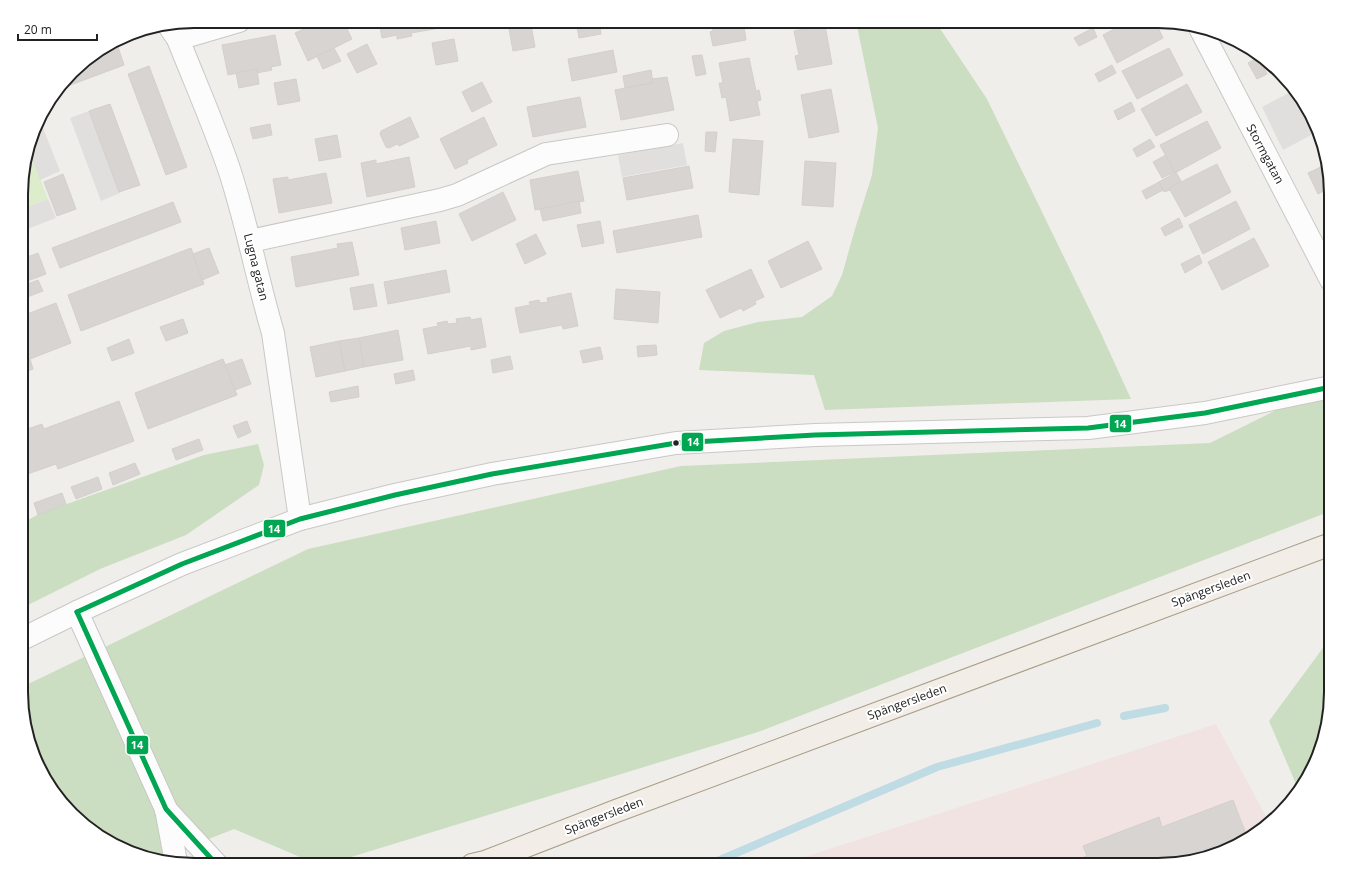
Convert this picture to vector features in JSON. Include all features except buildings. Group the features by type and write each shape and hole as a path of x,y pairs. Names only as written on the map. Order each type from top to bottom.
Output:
{"main road":[{"name":"Spängersleden","path":"495,858 1324,547"}],"street":[{"path":"173,32 197,28"},
{"name":"Lugna gatan","path":"173,32 229,169 250,241 267,314 273,333 300,519"},
{"name":"Stormgatan","path":"1204,35 1324,267"},
{"path":"250,241 440,200 457,195 546,154 668,135"},
{"path":"28,636 182,564 300,519 394,495 492,474 676,443 815,435 1088,428 1205,413 1324,388"},
{"path":"77,612 166,809 175,857"},
{"path":"166,809 210,858"}],"shaded area":[{"path":"1289,92 1302,111 1313,134 1283,150 1262,107"},
{"path":"89,111 120,193 101,201 70,118"},
{"path":"43,128 60,171 40,180 32,159"},
{"path":"683,143 687,165 622,177 618,155"},
{"path":"48,199 56,218 28,229 28,207"},
{"path":"1216,724 1267,817 1241,836 1222,845 1190,855 1169,858 802,858"}],"green space":[{"path":"857,28 940,28 987,99 1099,329 1131,399 825,410 814,375 699,370 704,343 724,331 758,322 802,317 832,296 842,275 872,175 878,128"},
{"path":"32,158 48,199 28,207 28,183"},
{"path":"1324,386 1324,514 758,732 348,858 302,858 234,829 166,856 130,845 111,836 93,824 62,793 45,765 31,724 28,703 28,684 308,549 681,466 1210,443"},
{"path":"258,444 264,465 259,485 186,535 100,569 28,605 28,520 39,514 204,455"},
{"path":"1324,646 1324,703 1321,724 1311,756 1296,784 1269,721"}],"waterway":[{"path":"1124,716 1165,708"},
{"path":"724,858 937,767 1097,723"}],"transit line":[{"name":"14","path":"77,612 182,564 300,519 395,495 492,474 676,443 815,435 1088,428 1205,413 1324,388"},
{"name":"14","path":"77,612 166,809 211,858"}]}
